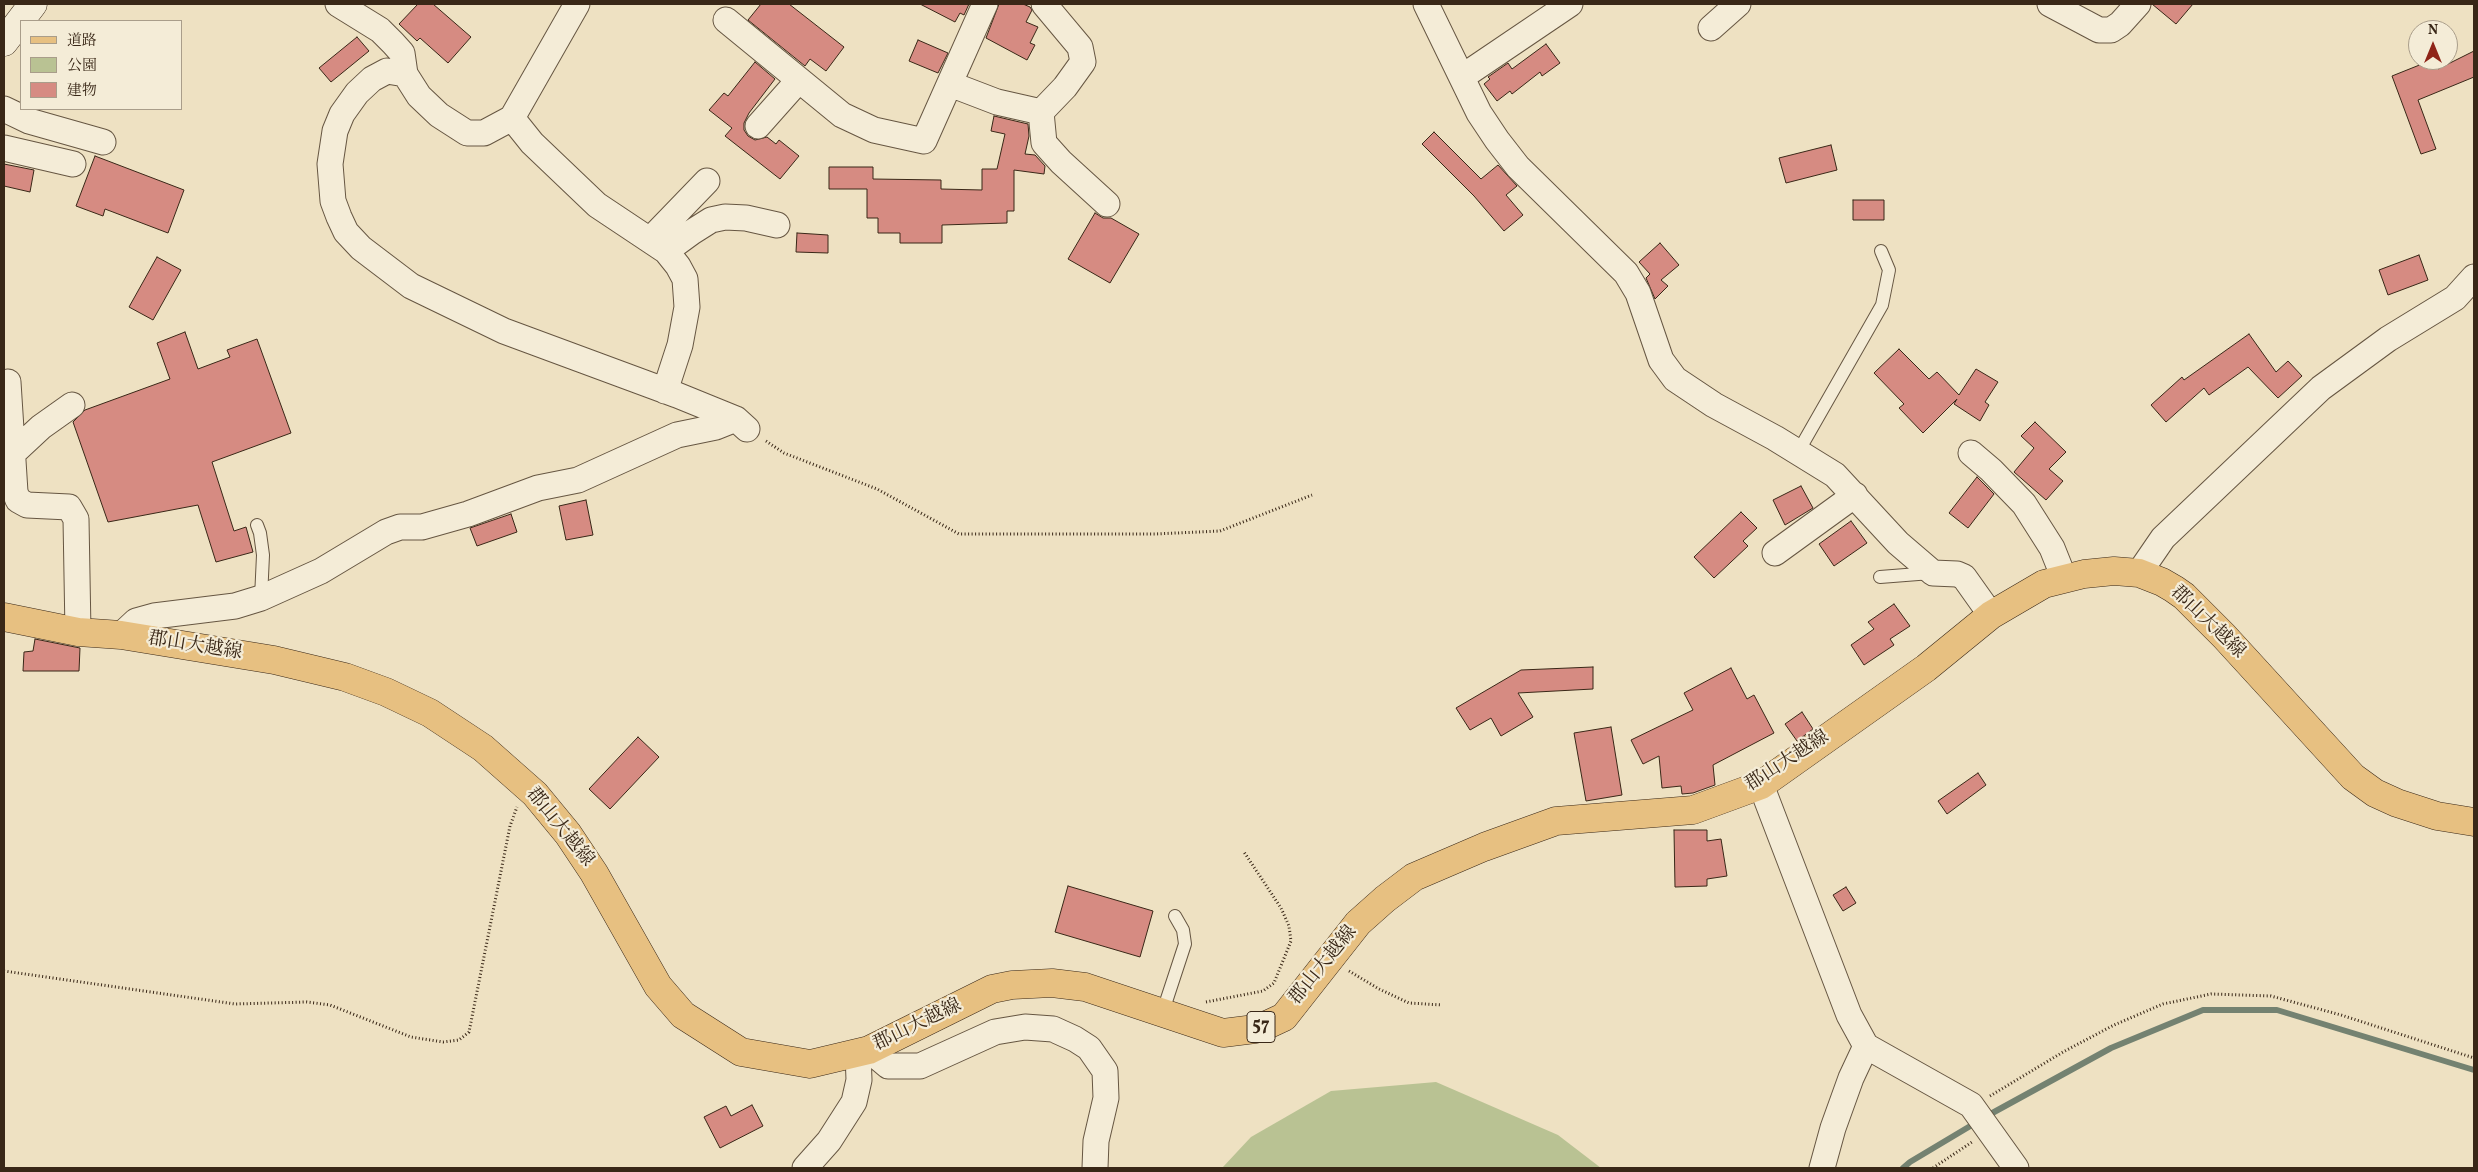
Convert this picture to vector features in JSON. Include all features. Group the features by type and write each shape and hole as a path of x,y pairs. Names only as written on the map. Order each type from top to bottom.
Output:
{"main road":[{"path":"21,20 33,4"},
{"path":"4,42 20,21"},
{"name":"郡山大越線","path":"4,617 78,632 121,635 274,660 361,683 430,712 483,748 535,794 568,834 594,872 658,986 683,1015 741,1052 810,1064 864,1052 992,989 1012,985 1052,983 1084,987 1223,1033 1255,1029 1269,1024 1284,1017 1358,923 1414,877 1484,847 1556,821 1692,810 1760,785 1926,668 1991,615 2026,593 2064,578 2102,572 2139,573 2162,582 2184,596 2353,776 2375,793 2397,803 2437,816 2474,822"}],"street":[{"path":"338,4 380,30 402,53 405,74 419,96 439,115 467,133 484,133 512,118 577,4"},
{"path":"726,20 798,81 842,115 874,130 924,141 986,4"},
{"path":"1044,4 1080,47 1084,62 1065,87 1041,112 1044,143 1061,162 1107,204"},
{"path":"1426,4 1479,113 1518,166 1626,273 1638,292 1661,360 1675,379 1714,405 1835,475 1898,543 1933,573 1958,574 1964,578 1991,615"},
{"path":"1462,77 1570,4"},
{"path":"1711,28 1738,4"},
{"path":"2050,4 2099,30 2111,30 2120,24 2138,4"},
{"path":"405,74 387,71 372,79 357,94 342,114 335,131 330,164 333,201 339,217 354,241 411,286 504,331 665,391 742,424"},
{"path":"758,126 798,81"},
{"path":"950,84 997,102 1041,112"},
{"path":"4,109 29,121 102,142"},
{"path":"512,118 532,143 597,205 658,245 685,279 687,307 680,345 665,391"},
{"path":"4,148 73,164"},
{"path":"658,245 707,181"},
{"path":"658,245 692,232 718,219 746,218 777,225"},
{"path":"2139,573 2163,538 2321,388 2380,344 2455,298 2474,277"},
{"path":"8,382 15,492 18,500 27,505 69,507 76,519 78,632"},
{"path":"12,454 41,427 72,405"},
{"path":"121,635 136,621 154,616 235,606 261,598 321,571 386,532 400,527 422,527 468,514 538,488 578,480 677,435 742,424"},
{"path":"1971,453 1991,470 2024,504 2052,548 2064,578"},
{"path":"1775,553 1855,495"},
{"path":"1760,785 1849,1015 1866,1046 1972,1107 2016,1168"},
{"path":"805,1168 829,1141 854,1102 864,1052 888,1066 920,1066 994,1032 1025,1027 1053,1029 1075,1039 1089,1048 1106,1071 1106,1098 1096,1141 1095,1168"},
{"path":"1822,1168 1833,1128 1851,1078 1866,1046"}],"lane":[{"path":"1798,452 1882,305 1889,270 1881,252"},
{"path":"257,525 264,555 261,598"},
{"path":"1880,577 1933,573"},
{"path":"1170,1017 1185,944 1183,930 1175,916"}],"path":[{"path":"742,424 784,452 877,489 959,534 1155,534 1220,531 1312,495"},
{"path":"4,972 235,1004 307,1002 330,1005 412,1037 443,1042 458,1040 469,1032 510,826 525,785"},
{"path":"1170,1017 1206,1002 1263,991 1274,983 1291,941 1289,926 1281,908 1244,852"},
{"path":"1330,960 1379,989 1409,1003 1442,1005"},
{"path":"1972,1107 2114,1026 2163,1004 2211,994 2271,996 2341,1015 2474,1058"},
{"path":"1933,1168 1989,1130"}],"green space":[{"path":"1436,1082 1558,1135 1601,1168 1222,1168 1251,1137 1331,1091"}],"building":[{"path":"418,4 433,4 471,37 448,63 420,38 417,41 399,24"},
{"path":"761,4 789,4 844,47 826,71 810,59 805,66 748,20"},
{"path":"920,4 969,4 964,15 960,13 955,22"},
{"path":"999,4 1023,4 1032,10 1026,22 1038,27 1030,43 1035,45 1027,60 986,38"},
{"path":"2152,4 2193,4 2176,24"},
{"path":"357,37 369,51 331,82 319,68"},
{"path":"918,40 948,53 938,73 909,61"},
{"path":"1546,44 1560,63 1542,76 1540,72 1512,94 1510,91 1497,101 1484,84 1490,79 1488,77 1508,63 1512,69"},
{"path":"2474,51 2474,77 2418,100 2436,149 2421,154 2392,76 2408,70 2458,70 2458,59"},
{"path":"755,62 775,79 749,113 744,123 744,130 748,136 755,140 767,137 776,144 779,140 799,156 780,179 725,136 732,128 709,110 724,93 728,96"},
{"path":"994,116 1028,124 1029,136 1025,154 1035,155 1045,166 1044,174 1014,170 1014,211 1007,211 1007,223 942,225 942,243 900,243 900,233 878,233 878,218 867,218 867,189 829,189 829,167 873,167 873,179 941,180 941,189 982,190 982,169 997,169 1005,134 991,131"},
{"path":"1434,132 1481,179 1498,165 1517,186 1506,195 1523,215 1504,231 1474,196 1422,144"},
{"path":"1831,145 1837,170 1786,183 1779,158"},
{"path":"95,156 184,190 168,233 105,209 103,216 76,206"},
{"path":"4,164 34,170 30,192 4,186"},
{"path":"1853,200 1884,200 1884,220 1853,220"},
{"path":"1095,213 1103,218 1111,218 1139,234 1110,283 1068,259"},
{"path":"797,233 828,235 828,253 796,252"},
{"path":"1660,243 1679,265 1661,280 1668,286 1655,299 1646,278 1650,274 1639,262"},
{"path":"2419,255 2428,280 2388,295 2379,270"},
{"path":"157,257 181,270 153,320 129,307"},
{"path":"185,332 198,369 230,357 227,350 257,339 291,433 212,462 234,531 246,527 253,552 216,562 198,505 108,522 73,422 85,410 170,379 157,343"},
{"path":"2249,334 2276,372 2288,361 2302,376 2278,398 2248,367 2209,395 2204,388 2166,422 2151,405 2182,377 2184,380"},
{"path":"1899,349 1929,379 1937,372 1959,395 1976,369 1998,382 1985,402 1989,405 1980,421 1954,404 1957,399 1923,433 1899,408 1904,404 1874,373"},
{"path":"2035,422 2066,452 2049,469 2063,481 2046,500 2014,472 2034,448 2021,436"},
{"path":"1977,477 1994,494 1968,528 1949,513"},
{"path":"1801,486 1813,508 1785,525 1773,500"},
{"path":"586,500 593,535 566,540 559,506"},
{"path":"1741,512 1757,528 1743,541 1748,546 1714,578 1694,557"},
{"path":"511,514 517,532 477,546 470,528"},
{"path":"1851,521 1867,543 1834,566 1819,544"},
{"path":"1894,604 1910,626 1890,639 1894,645 1864,665 1851,645 1874,629 1868,622"},
{"path":"35,639 80,648 79,671 23,671 24,652 33,651"},
{"path":"1593,667 1593,689 1518,693 1533,717 1501,736 1491,718 1470,730 1456,708 1521,670"},
{"path":"1731,668 1747,699 1754,695 1774,733 1713,765 1715,785 1693,793 1682,794 1681,786 1662,788 1659,756 1643,764 1631,740 1693,710 1684,693"},
{"path":"1802,712 1813,729 1797,741 1785,724"},
{"path":"1611,727 1622,795 1586,801 1574,733"},
{"path":"638,737 659,757 610,809 589,789"},
{"path":"1978,773 1986,785 1947,814 1938,801"},
{"path":"1674,830 1707,830 1707,841 1721,839 1727,876 1707,879 1707,886 1675,887"},
{"path":"1068,886 1153,911 1140,957 1055,932"},
{"path":"1846,887 1856,903 1843,911 1833,895"},
{"path":"752,1105 763,1126 720,1148 704,1117 726,1106 731,1116"}],"waterway":[{"path":"1985,1117 2111,1048 2203,1010 2277,1010 2474,1070"},
{"path":"1903,1168 1977,1122"}]}
